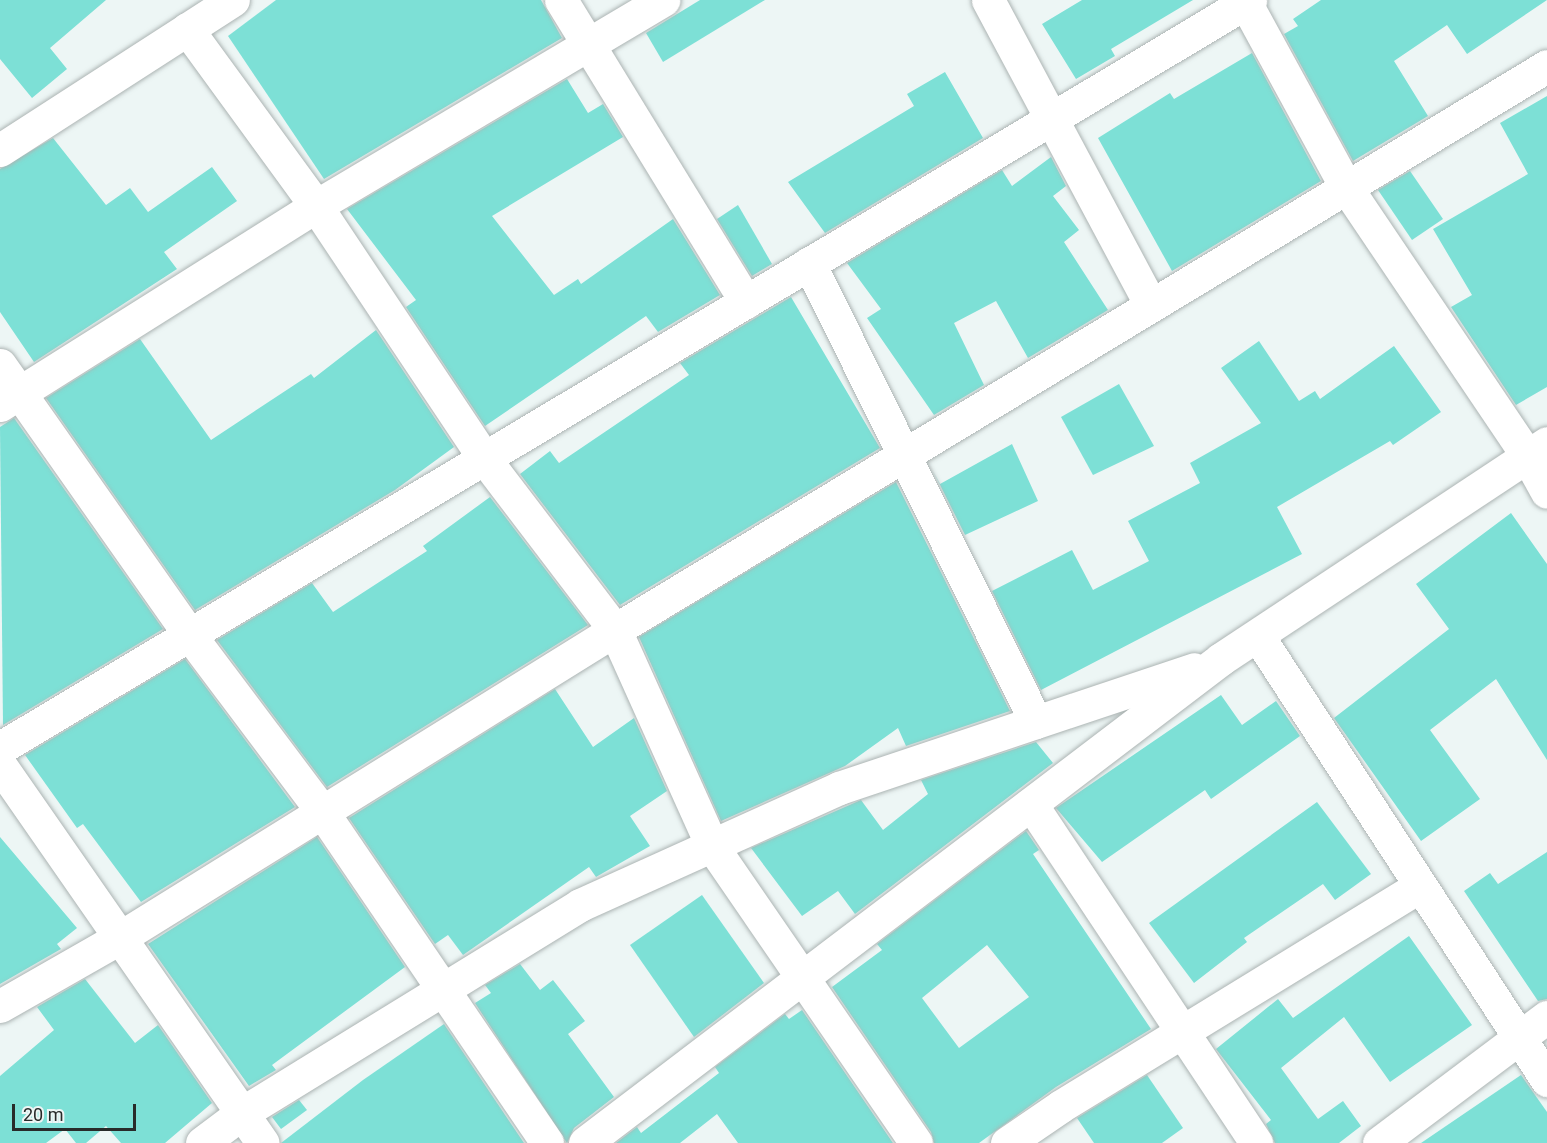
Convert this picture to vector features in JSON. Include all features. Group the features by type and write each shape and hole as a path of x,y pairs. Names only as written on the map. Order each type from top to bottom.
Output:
{"street":[{"path":"0,150 233,0"},
{"path":"561,0 746,302"},
{"path":"10,399 316,206 587,42 663,0"},
{"path":"988,0 1151,305"},
{"path":"0,748 1247,1 1346,187 1537,448 1547,492"},
{"path":"187,29 316,206 484,458 615,630 712,846 916,1143"},
{"path":"0,1006 121,937 321,810 615,630 1547,66"},
{"path":"809,263 1036,722"},
{"path":"0,365 10,399 321,810 547,1143"},
{"path":"585,1143 1221,659 1537,448"},
{"path":"1258,636 1547,1080"},
{"path":"202,1143 242,1113 580,905 839,788 1221,659"},
{"path":"0,765 263,1143"},
{"path":"1031,804 1256,1143"},
{"path":"1007,1143 1420,886"},
{"path":"1379,1143 1547,1017"}],"building":[{"path":"0,0 106,0 50,48 67,69 32,98 0,59"},
{"path":"276,0 541,0 562,38 324,179 228,36"},
{"path":"700,0 765,0 663,62 646,33"},
{"path":"1082,0 1193,0 1111,49 1115,56 1076,79 1042,24"},
{"path":"1321,0 1547,0 1467,54 1447,25 1394,61 1428,116 1353,161 1284,34 1298,26 1293,19"},
{"path":"1252,53 1321,181 1172,271 1098,138 1170,93 1174,99"},
{"path":"945,72 983,138 825,233 788,182 914,106 907,94"},
{"path":"567,79 588,113 603,104 623,137 492,216 554,295 578,279 581,284 673,219 720,295 658,332 646,316 485,426 406,307 416,300 347,209"},
{"path":"1547,96 1547,387 1516,405 1451,307 1472,295 1433,229 1528,174 1500,123"},
{"path":"53,138 106,205 130,188 148,212 212,167 237,201 164,252 177,269 34,362 0,312 0,169"},
{"path":"1051,157 1066,186 1053,196 1079,230 1064,242 1108,310 1028,358 996,301 954,323 984,385 934,415 867,318 881,309 847,263 1002,170 1012,186"},
{"path":"1410,171 1443,219 1412,240 1378,190"},
{"path":"738,205 772,264 752,276 717,219"},
{"path":"791,297 880,448 620,605 520,474 550,451 559,463 689,375 680,363"},
{"path":"376,330 454,447 395,490 195,610 46,398 140,339 211,440 311,374 314,378"},
{"path":"1259,341 1299,401 1315,391 1320,399 1394,346 1441,412 1393,445 1390,441 1277,507 1302,554 1041,690 992,591 1072,550 1093,590 1149,561 1128,521 1200,483 1190,463 1261,423 1221,368"},
{"path":"1119,384 1154,446 1093,475 1061,417"},
{"path":"14,418 163,629 3,725 0,427"},
{"path":"1012,444 1038,501 965,535 933,471 940,484"},
{"path":"896,482 1010,711 906,746 898,728 845,766 721,821 639,637"},
{"path":"490,497 588,625 327,787 217,640 312,583 333,612 427,551 423,546"},
{"path":"1511,513 1547,564 1547,760 1496,679 1430,730 1480,799 1421,841 1334,718 1449,629 1416,584"},
{"path":"185,659 295,807 141,902 83,824 77,828 25,755"},
{"path":"555,689 593,747 634,718 667,791 630,816 650,846 596,877 589,867 463,955 448,935 435,944 349,818"},
{"path":"1221,695 1242,725 1276,701 1300,736 1211,799 1205,790 1102,862 1056,808"},
{"path":"1036,742 1053,763 855,914 838,891 802,916 751,848 861,800 883,830 928,794 921,780"},
{"path":"1317,802 1371,874 1335,900 1323,884 1244,938 1247,942 1194,983 1149,923"},
{"path":"1026,831 1039,850 1033,854 1151,1029 1056,1087 979,1143 934,1143 931,1132 832,987 882,950 877,944","holes":["987,945 1029,997 959,1048 922,998"]},
{"path":"0,837 77,928 57,944 61,949 0,984"},
{"path":"317,837 405,967 272,1065 276,1070 249,1086 148,944"},
{"path":"1547,852 1547,999 1538,1001 1464,891 1490,873 1498,884"},
{"path":"702,895 764,983 694,1037 630,945"},
{"path":"1409,936 1472,1025 1390,1082 1344,1017 1281,1068 1318,1119 1343,1101 1361,1126 1339,1143 1275,1143 1266,1124 1271,1120 1216,1049 1278,999 1293,1018"},
{"path":"520,964 540,990 553,980 585,1021 568,1034 614,1097 574,1128 567,1143 475,1003 491,993 485,985"},
{"path":"85,979 135,1043 158,1025 212,1103 165,1143 121,1143 106,1126 86,1143 76,1143 65,1129 46,1143 0,1143 0,1076 54,1030 37,1007"},
{"path":"802,1010 893,1143 738,1143 717,1114 680,1143 616,1143 637,1127 641,1133 719,1073 715,1067 785,1014 789,1019"},
{"path":"444,1024 524,1143 281,1143 363,1080"},
{"path":"1147,1075 1183,1128 1162,1143 1094,1143 1077,1118"},
{"path":"1521,1075 1547,1112 1547,1143 1421,1143"},
{"path":"299,1100 307,1110 281,1129 272,1117"}]}
